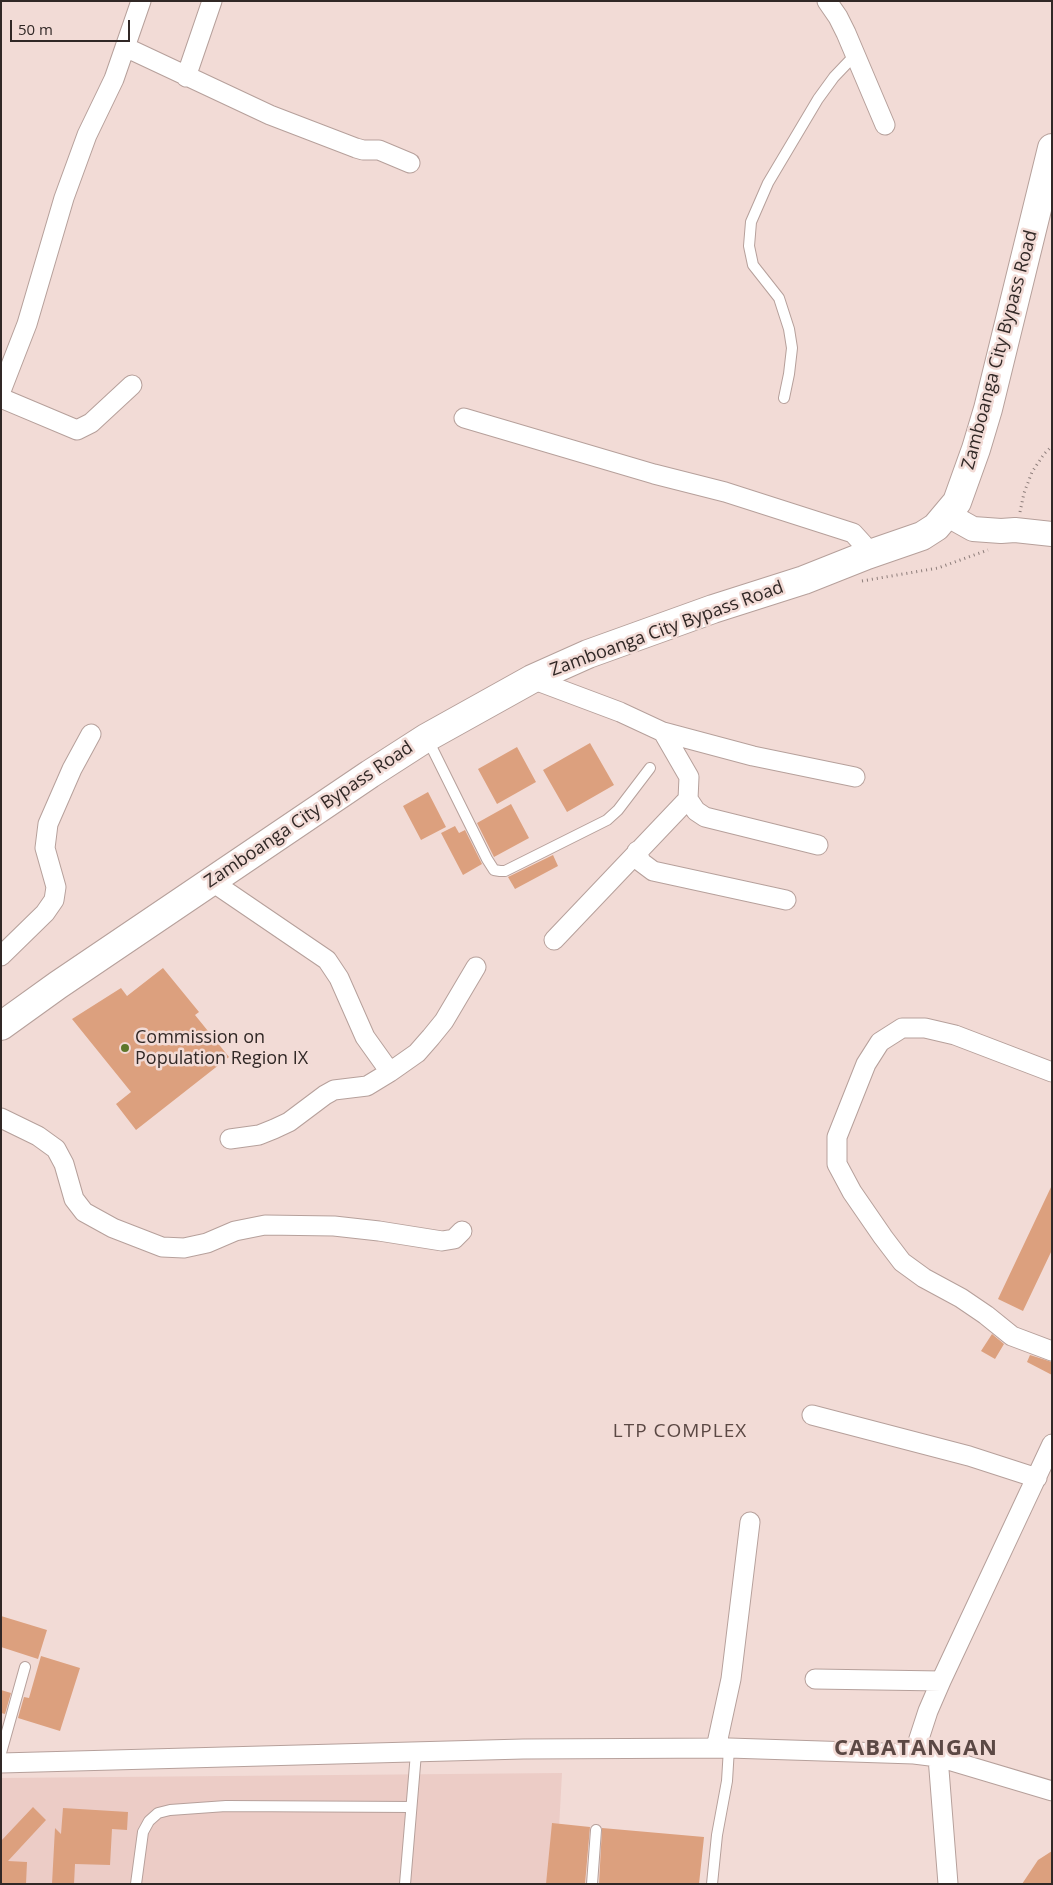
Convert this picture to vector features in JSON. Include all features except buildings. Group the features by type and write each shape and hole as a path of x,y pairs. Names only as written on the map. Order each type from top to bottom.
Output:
{"main road":[{"name":"Zamboanga City Bypass Road","path":"3,1022 426,738 532,679 588,654 713,609 804,580 922,536 936,527 957,502 985,417 1052,148"}],"street":[{"path":"1,391 32,309 64,198 87,135 114,79 141,1"},
{"path":"186,77 212,1"},
{"path":"827,1 838,17 885,125"},
{"path":"125,47 186,77 270,114 356,148 379,150 410,163"},
{"path":"1,398 77,430 92,423 132,384"},
{"path":"464,418 654,474 725,492 852,533 863,544 867,555"},
{"path":"948,515 973,529 1052,534"},
{"path":"532,679 620,712 663,732 753,756 855,777"},
{"path":"663,732 689,777 688,799 696,811 705,817 818,845"},
{"path":"1,956 45,913 54,900 56,887 44,848 48,824 72,770 91,734"},
{"path":"554,940 688,799"},
{"path":"637,851 641,862 653,871 786,900"},
{"path":"212,881 327,960 339,978 365,1038 390,1072"},
{"path":"230,1139 259,1135 274,1129 289,1122 334,1090 367,1086 418,1053 444,1021 476,967"},
{"path":"1052,1072 955,1034 926,1028 902,1028 880,1042 866,1064 837,1136 836,1164 852,1192 902,1262 924,1278 961,1298 1012,1336 1052,1351"},
{"path":"1,1118 38,1136 56,1149 64,1164 74,1199 84,1212 113,1228 162,1247 184,1248 207,1243 236,1230 266,1225 334,1226 442,1241 454,1239 462,1231"},
{"path":"812,1415 969,1456 1037,1478"},
{"path":"914,1754 941,1681 1052,1444"},
{"path":"723,1748 750,1522"},
{"path":"815,1679 941,1681"},
{"path":"1,1763 523,1748 723,1748 914,1754 938,1757 1052,1791"},
{"path":"938,1757 948,1884"}],"lane":[{"path":"784,398 790,374 792,348 790,329 779,298 753,265 750,246 750,222 768,182 818,99 834,77 855,55"},
{"path":"426,738 487,859 494,870 500,871 505,871 607,820 618,810 650,768"},
{"path":"1,1753 4,1730 25,1667"},
{"path":"712,1884 717,1835 727,1781 723,1748"},
{"path":"405,1884 416,1752"},
{"path":"136,1884 144,1832 149,1821 158,1813 170,1810 226,1806 411,1807"},
{"path":"592,1884 596,1830"}],"path":[{"path":"853,581 863,581 938,568 990,549 1008,531 1032,472 1052,446"}],"shaded area":[{"path":"562,1773 556,1884 1,1884 1,1778"}],"place":[{"name":"Commission on Population Region IX","path":"125,1048"}],"district":[{"name":"LTP COMPLEX","path":"680,1432"},
{"name":"CABATANGAN","path":"916,1749"}]}
